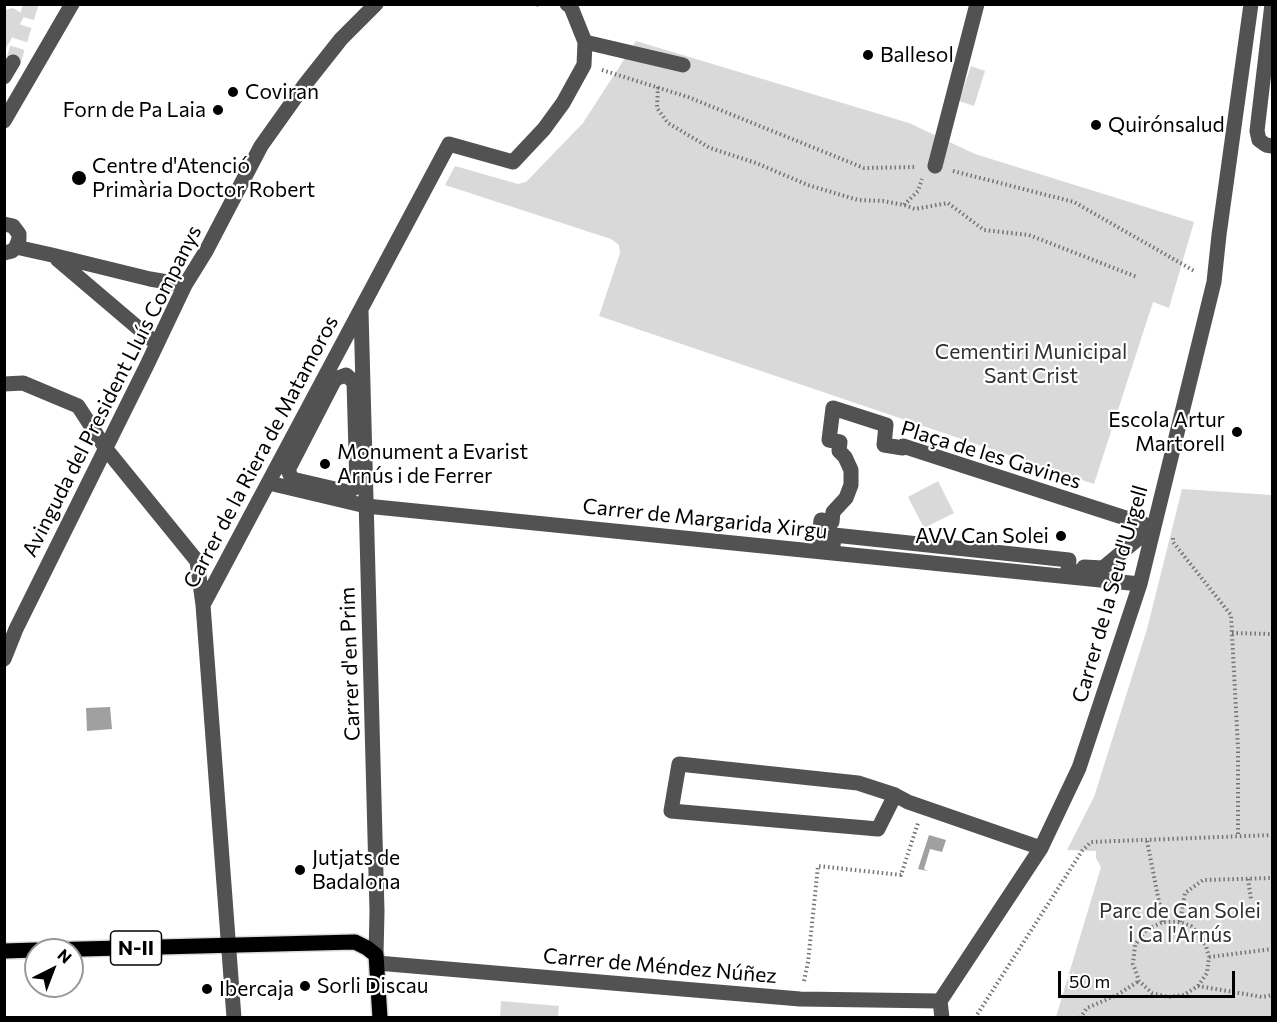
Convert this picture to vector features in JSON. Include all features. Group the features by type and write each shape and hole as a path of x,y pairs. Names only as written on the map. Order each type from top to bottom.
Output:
{"main road":[{"name":"N-II","path":"84,949 354,942 367,948 377,959"},
{"path":"4,951 24,950"},
{"name":"Carrer d'en Prim","path":"377,959 380,1017"}],"street":[{"path":"4,111 65,4"},
{"path":"4,121 72,4"},
{"name":"Avinguda del President Lluís Companys","path":"4,659 10,628 106,449 185,285 206,251 261,146 315,71 341,39 376,4"},
{"path":"567,4 571,7 585,42 584,64"},
{"path":"928,166 977,4"},
{"name":"Carrer de la Seu d'Urgell","path":"940,1001 1041,848 1079,768 1140,584 1214,282 1251,4"},
{"path":"1272,4 1257,132 1259,140 1272,146"},
{"path":"585,42 683,65"},
{"path":"4,77 13,62"},
{"name":"Carrer de la Riera de Matamoros","path":"234,1017 203,605 449,144 513,162 544,129 563,103 584,64"},
{"path":"4,224 13,226 19,234 19,243 10,250"},
{"path":"10,250 52,255 150,279 185,285"},
{"path":"52,255 157,344"},
{"name":"Carrer d'en Prim","path":"361,308 377,959"},
{"path":"346,375 354,382 357,486 348,492 292,480 288,470 335,379 346,375"},
{"path":"4,384 23,383 78,406 106,449 197,561 203,605"},
{"name":"Plaça de les Gavines","path":"833,408 886,425 884,445 903,448 903,446 1143,524 1139,538 1103,568 1084,567 1083,572 1068,571 1069,560 834,535 833,546 820,544 821,520 832,522 833,512 846,498 851,486 851,470 845,457 839,451 840,442 829,440 833,408"},
{"name":"Carrer de Margarida Xirgu","path":"268,483 366,506 1140,584"},
{"path":"901,799 878,829 671,811 679,764 858,783 1041,848"},
{"name":"Carrer de Méndez Núñez","path":"377,959 800,999 940,1001"},
{"path":"940,1001 942,1017"}],"path":[{"path":"584,64 688,97 864,168 928,166 1074,202 1214,282"},
{"path":"658,87 657,108 668,123 710,148 756,163 808,185 858,200 883,201 915,209 948,203 984,230 1029,235 1137,277"},
{"path":"904,205 918,191 928,166"},
{"path":"1174,531 1173,542 1231,615 1238,748 1238,836"},
{"path":"1232,633 1272,634"},
{"path":"808,962 818,866 901,875 919,820"},
{"path":"975,1017 1082,851 1091,842 1272,834"},
{"path":"1147,841 1162,922"},
{"path":"1180,922 1185,893 1203,880 1272,878"},
{"path":"1248,879 1251,899"},
{"path":"1162,922 1180,922 1191,926 1206,946 1209,957 1207,973 1198,986 1184,995 1168,997 1152,993 1139,981 1133,964 1135,945 1146,930 1162,922"},
{"path":"1209,957 1272,949"},
{"path":"1080,1017 1087,1008 1117,995 1139,981"},
{"path":"1198,986 1262,996 1272,995"}],"green space":[{"path":"13,8 25,15 5,50 5,10"},
{"name":"Cementiri Municipal Sant Crist","path":"636,41 909,123 975,154 1194,222 1169,308 1153,302 1094,484 599,316 620,253 619,245 611,239 445,185 455,166 518,184 526,182 583,123"},
{"path":"971,66 985,71 974,106 959,101"},
{"path":"938,481 954,513 924,528 908,497"},
{"name":"Parc de Can Solei i Ca l'Arnús","path":"1182,489 1272,495 1272,1017 1056,1017 1101,867 1096,858 1096,851 1067,850 1094,797 1147,629"},
{"path":"501,1001 559,1006 558,1017 500,1017"}],"shaded area":[{"path":"110,707 112,729 87,731 86,708"},
{"path":"929,835 946,840 942,852 930,849 924,869 928,871 918,869"}],"tunnel":[{"path":"13,62 31,4"}],"place":[{"name":"Ballesol","path":"868,55"},
{"name":"Coviran","path":"233,92"},
{"name":"Forn de Pa Laia","path":"218,110"},
{"name":"Quirónsalud","path":"1096,125"},
{"name":"Centre d'Atenció Primària Doctor Robert","path":"79,178"},
{"name":"Escola Artur Martorell","path":"1237,432"},
{"name":"Monument a Evarist Arnús i de Ferrer","path":"325,464"},
{"name":"AVV Can Solei","path":"1061,536"},
{"name":"Jutjats de Badalona","path":"300,870"},
{"name":"Sorli Discau","path":"305,986"},
{"name":"Ibercaja","path":"207,989"}]}
